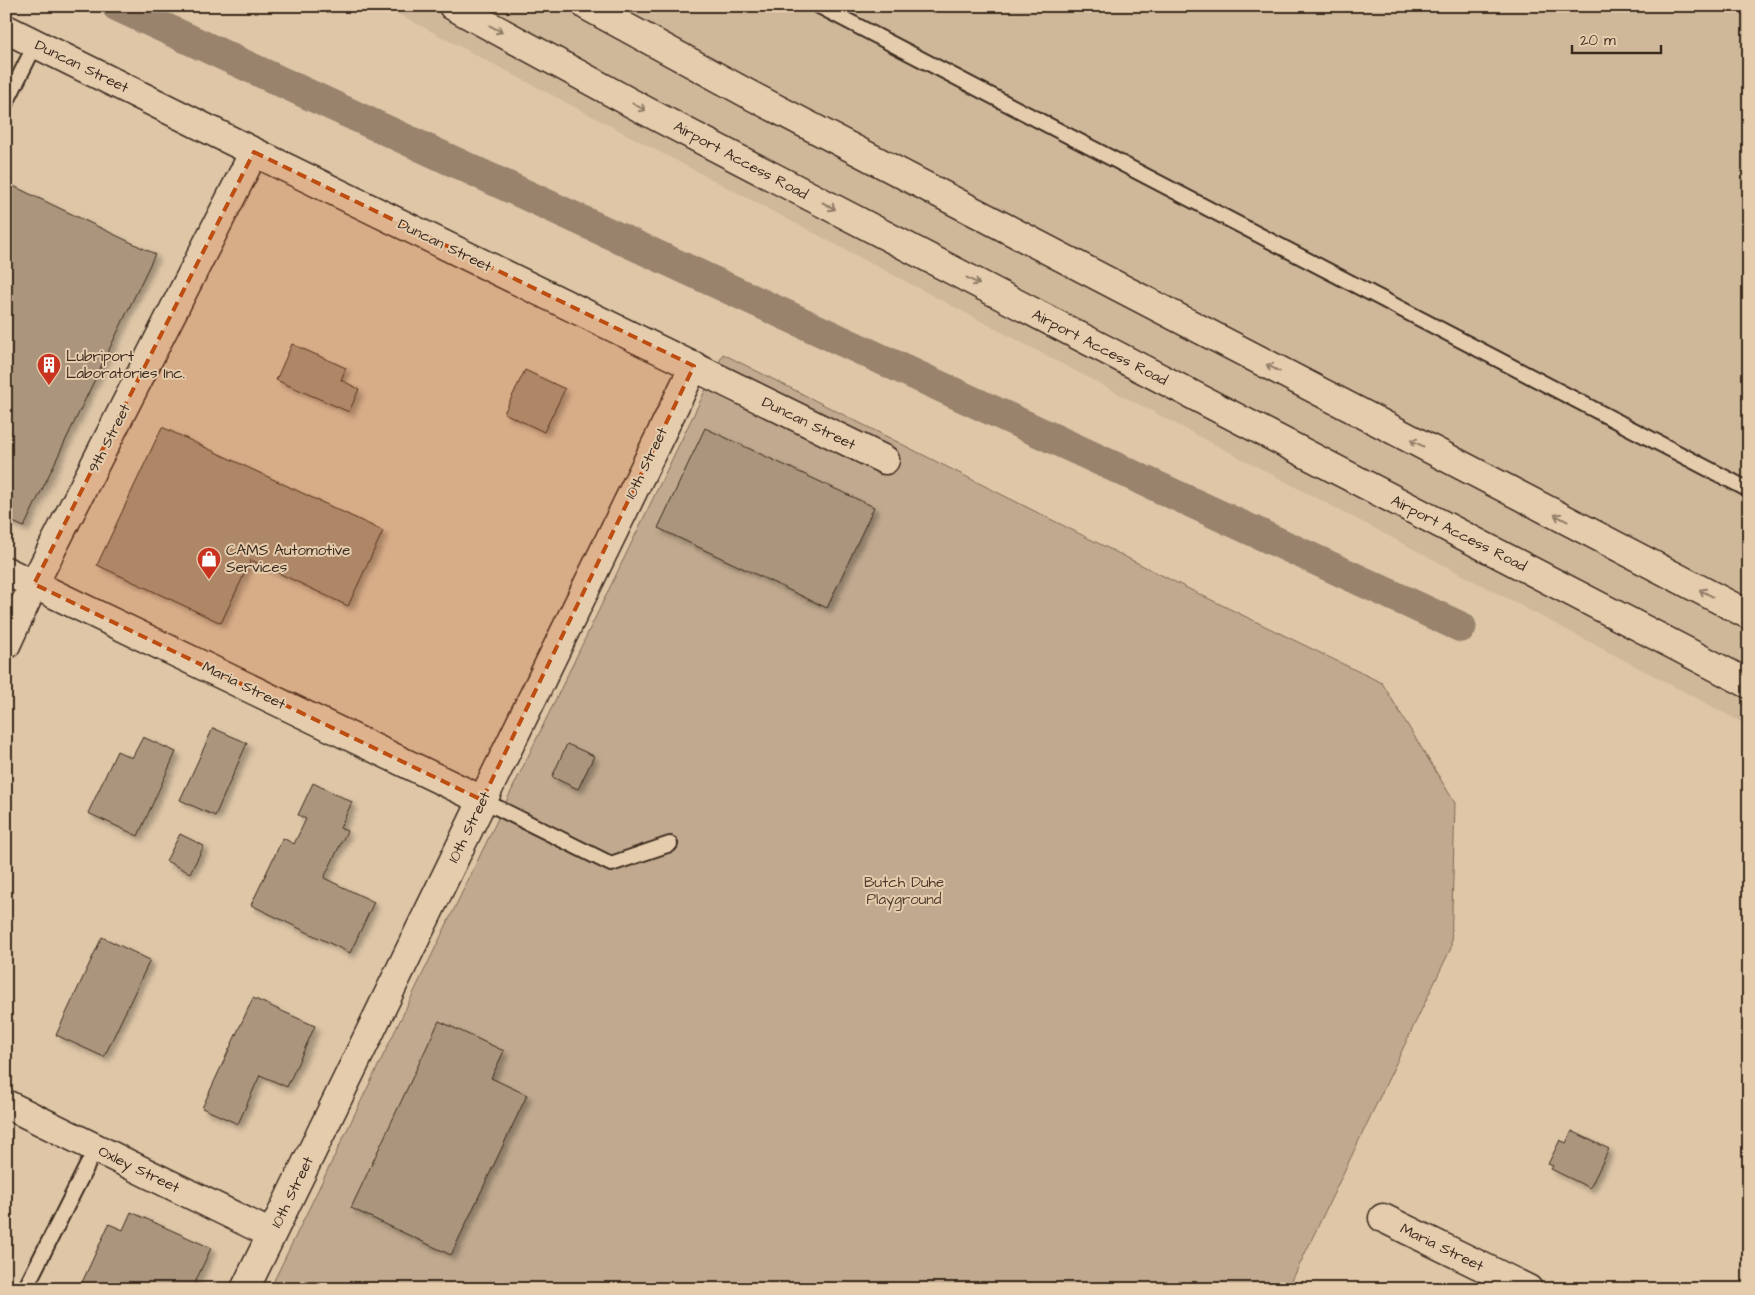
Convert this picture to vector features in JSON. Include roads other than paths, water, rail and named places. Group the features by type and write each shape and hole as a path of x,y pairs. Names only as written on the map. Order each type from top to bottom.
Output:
{"street":[{"name":"Airport Access Road","path":"453,6 646,111 1749,684"},
{"path":"587,6 770,106 1749,616"},
{"name":"Duncan Street","path":"6,28 254,152 884,460"},
{"name":"9th Street","path":"6,646 34,584 254,152"},
{"name":"10th Street","path":"245,1289 694,366"},
{"name":"Maria Street","path":"6,571 482,800"},
{"name":"Oxley Street","path":"6,1104 272,1234"},
{"name":"Maria Street","path":"1382,1218 1528,1289"}],"lane":[{"path":"819,6 1749,490"},
{"path":"6,103 36,44"},
{"path":"482,800 611,864 670,844"},
{"path":"25,1289 96,1148"}],"waterway":[{"path":"117,6 1461,627"}],"place":[{"name":"Lubriport Laboratories Inc.","path":"49,386"},
{"name":"CAMS Automotive Services","path":"209,580"}],"park label":[{"name":"Butch Duhe Playground","path":"904,890"}]}
